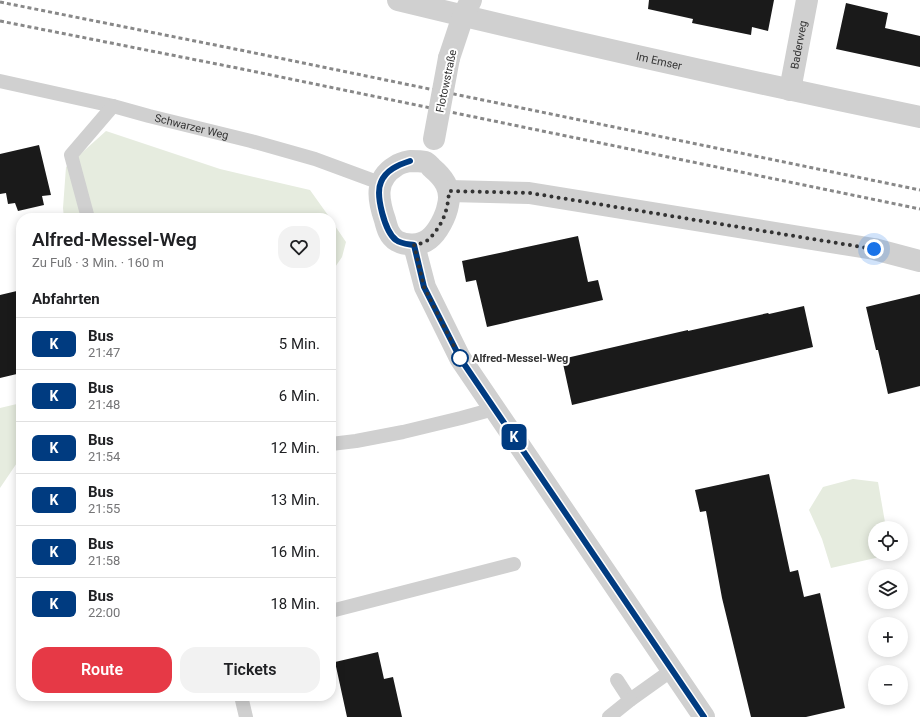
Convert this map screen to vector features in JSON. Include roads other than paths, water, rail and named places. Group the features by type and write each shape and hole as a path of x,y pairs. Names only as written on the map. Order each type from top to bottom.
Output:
{"street":[{"name":"Im Emser","path":"398,0 467,8 790,90 920,117"},
{"name":"Baderweg","path":"790,90 807,0"},
{"name":"Flotowstraße","path":"426,162 434,139 449,58 467,8"},
{"path":"410,161 426,162 440,174 446,183 449,191 448,204 444,218 438,229 429,239 414,245 405,244 396,241 389,233 379,201 380,183 386,174 396,165 410,161"},
{"path":"449,191 530,193 874,249 920,261"},
{"path":"414,245 424,287 460,358 704,717"}],"lane":[{"name":"Schwarzer Weg","path":"0,81 113,106 251,141 315,159 380,183"},
{"path":"87,213 71,155 113,106"},
{"path":"336,443 403,432 494,409"},
{"path":"336,610 514,564"},
{"path":"609,717 672,670"},
{"path":"617,680 630,700"},
{"path":"242,701 246,717"}],"railway":[{"path":"0,2 920,190"},
{"path":"0,21 242,69 920,209"}],"place":[{"name":"Alfred-Messel-Weg","path":"460,358"}]}
